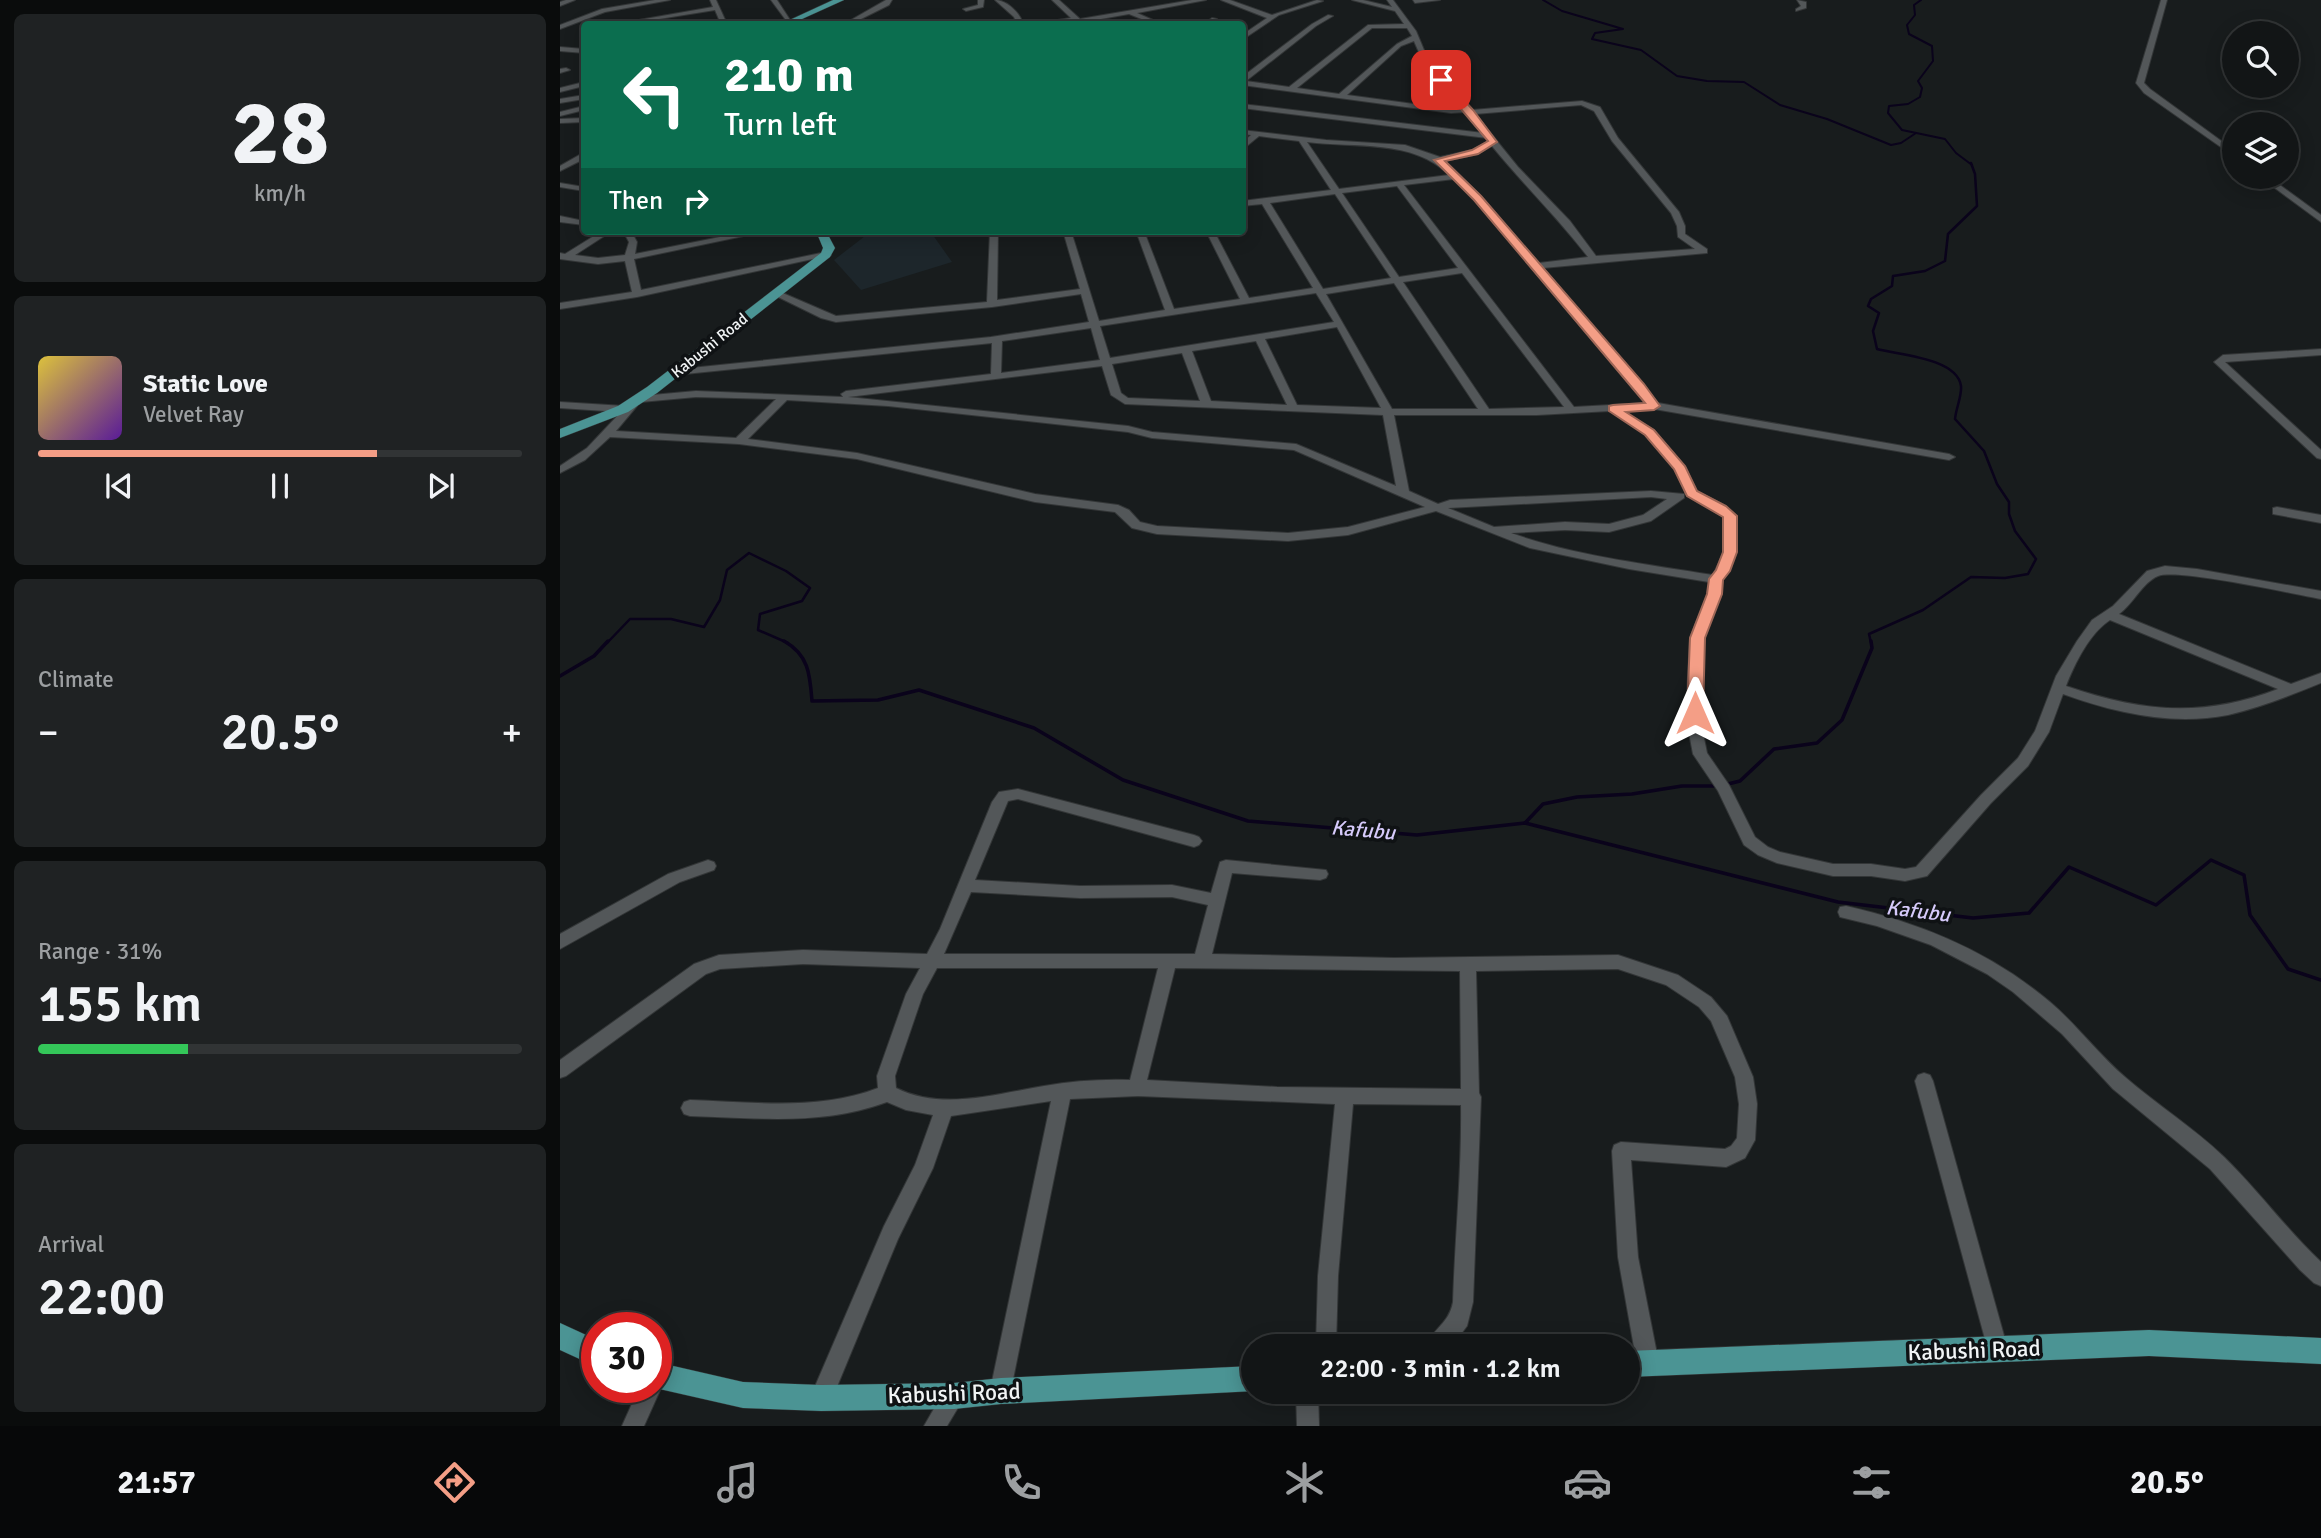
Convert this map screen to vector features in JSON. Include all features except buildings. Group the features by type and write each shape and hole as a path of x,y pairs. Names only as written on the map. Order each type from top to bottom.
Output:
{"main road":[{"path":"793,21 840,0"},
{"path":"823,235 829,248 826,255"},
{"name":"Kabushi Road","path":"560,434 632,404 826,255"},
{"path":"560,1336 581,1346"},
{"name":"Kabushi Road","path":"1640,1364 2149,1343 2321,1351"},
{"name":"Kabushi Road","path":"672,1379 743,1395 821,1398 954,1396 1001,1391 1241,1380"}],"street":[{"path":"560,4 572,0"},
{"path":"576,29 560,27 604,10 667,0"},
{"path":"713,0 723,21"},
{"path":"774,0 787,21"},
{"path":"853,21 887,4 889,0"},
{"path":"966,9 981,6 981,0"},
{"path":"998,0 1017,16 1019,21"},
{"path":"1055,0 1079,21 1203,0"},
{"path":"1224,0 1272,17"},
{"path":"1246,79 1314,25 1330,16 1288,0"},
{"path":"1355,0 1392,4 1437,0"},
{"path":"1798,10 1804,7 1800,0"},
{"path":"2164,0 2140,83 2147,91 2222,146"},
{"path":"1246,35 1272,17 1320,1"},
{"path":"1392,4 1416,37 1426,63 1469,110 1523,178 1567,223 1594,259"},
{"path":"642,21 717,8"},
{"path":"687,12 688,21"},
{"path":"1130,13 1151,21"},
{"path":"1291,89 1370,26 1408,26"},
{"path":"1342,95 1399,45 1416,37"},
{"path":"560,49 581,51"},
{"path":"1246,83 1451,111 1582,103 1593,107 1615,139 1675,212 1683,238 1704,251 1536,266"},
{"path":"560,90 581,85"},
{"path":"560,101 581,98"},
{"path":"1246,107 1490,139"},
{"path":"560,114 581,109"},
{"path":"560,121 581,120"},
{"path":"1246,133 1301,140 1405,147 1439,160 1457,176 1536,266 1654,406"},
{"path":"1246,144 1257,134"},
{"path":"1439,160 1475,152 1490,139"},
{"path":"1301,140 1485,411"},
{"path":"560,169 581,158"},
{"path":"1246,204 1457,176"},
{"path":"1399,184 1571,410"},
{"path":"560,185 581,188"},
{"path":"2280,189 2321,219"},
{"path":"1265,202 1340,324 1388,412 1403,492"},
{"path":"560,219 581,222"},
{"path":"563,256 601,235"},
{"path":"629,235 633,242 629,258 637,294"},
{"path":"563,256 598,261 629,258 744,235"},
{"path":"992,304 994,235"},
{"path":"1068,235 1116,395 1121,400 1388,412 1571,410 1654,406 1949,457"},
{"path":"1142,235 1171,313"},
{"path":"1212,235 1246,301"},
{"path":"560,306 637,294 826,255"},
{"path":"675,372 997,339 1463,270"},
{"path":"775,293 836,319 992,304 1085,291"},
{"path":"829,398 862,391 996,377 1107,361 1340,324"},
{"path":"1259,336 1294,409"},
{"path":"996,377 997,339"},
{"path":"1186,349 1207,405"},
{"path":"2321,352 2222,358 2219,362 2321,456"},
{"path":"560,405 632,404 696,394 829,398 1044,419 1074,425 1128,429 1152,435 1292,447 1490,530 1555,549 1716,579"},
{"path":"739,441 785,396"},
{"path":"560,470 580,460 607,435 632,404"},
{"path":"1613,409 1650,432 1680,468 1692,493 1730,516 1730,552 1723,571 1716,579 1714,594 1697,638 1694,694 1700,754 1721,784 1749,841 1762,851 1814,867 1915,875 1922,872 1986,799 2023,762 2042,732 2059,688 2082,644 2097,623 2110,615 2151,574 2165,570 2208,575 2321,594"},
{"path":"607,435 739,441 857,456 1022,496 1118,509 1136,525 1157,530 1235,536 1324,535 1394,520 1450,503 1570,496 1651,494 1678,497"},
{"path":"1490,530 1565,526 1609,528 1647,518 1678,497 1692,493"},
{"path":"2277,511 2321,519"},
{"path":"2110,615 2290,690"},
{"path":"2059,688 2106,705 2168,714 2231,710 2321,678"},
{"path":"1194,841 1009,793 999,802 966,886 915,994 886,1076 888,1093 898,1100 914,1105 944,1109 1062,1091 1137,1086 1213,1092 1472,1097"},
{"path":"560,942 674,878 708,866"},
{"path":"1202,961 1215,900 1226,866 1320,874"},
{"path":"966,886 1080,892 1172,891 1215,900"},
{"path":"1846,912 1872,917 1934,937 1973,957 2029,996 2067,1028 2118,1082 2216,1161 2292,1249 2321,1276"},
{"path":"560,1070 700,969 719,962 803,957 932,961 1202,961 1394,965 1618,962 1672,980 1706,1002 1718,1016 1728,1035 1744,1077 1748,1104 1746,1140 1738,1152 1726,1158 1621,1151 1635,1334"},
{"path":"1137,1086 1168,961"},
{"path":"1449,1334 1460,1319 1463,1302 1472,1097 1468,964"},
{"path":"1924,1081 1998,1350"},
{"path":"1001,1391 1062,1091"},
{"path":"690,1108 833,1111 866,1104 888,1093"},
{"path":"1326,1334 1328,1276 1345,1096"},
{"path":"821,1398 891,1234 924,1168 944,1109"},
{"path":"935,1426 954,1396"},
{"path":"633,1426 643,1403"},
{"path":"1307,1404 1308,1426"}],"shaded area":[{"path":"866,235 933,235 952,262 861,290 834,260"}],"waterway":[{"path":"1543,0 1562,11 1623,29 1595,33 1592,39 1641,50 1677,76 1707,81 1744,82 1780,105 1827,119 1891,145 1901,143 1916,133"},
{"path":"1921,0 1914,5 1915,15 1907,25 1909,34 1932,46 1933,61 1918,81 1922,88 1920,97 1908,104 1889,106 1888,113 1902,130 1945,139 1956,153 1972,165"},
{"path":"1871,643 1869,634 1923,610 1971,577 2005,578 2028,574 2036,559 2015,531 2009,514 2009,502 1997,484 1984,451 1955,419 1961,390 1957,377 1949,369 1926,359 1877,349 1873,331 1879,313 1868,306 1871,299 1892,286 1893,276 1925,271 1945,261 1948,234 1977,206 1975,174 1972,165"},
{"name":"Kafubu","path":"607,643 630,619 671,619 704,627 720,600 727,570 749,553 786,571 810,588 802,601 760,614 758,630 785,642"},
{"name":"Kafubu","path":"560,676 594,656 608,641"},
{"path":"1724,785 1740,781 1774,749 1817,743 1842,720 1872,648 1871,641"},
{"name":"Kafubu","path":"785,642 799,653 807,666 812,701 878,700 919,690 1034,728 1123,780 1248,821 1417,835 1525,823"},
{"path":"1525,823 1543,804 1577,797 1632,794 1682,786 1717,786"},
{"name":"Kafubu","path":"1525,823 1838,902 1973,918 2029,913 2069,867 2156,905 2211,860 2244,875 2250,915 2288,969 2321,980"}],"route":[{"path":"1441,80 1470,111 1493,142 1475,152 1439,160 1478,198 1654,406 1613,409 1650,432 1680,468 1692,493 1730,516 1730,552 1723,571 1716,579 1714,594 1697,638 1695,713"}]}
